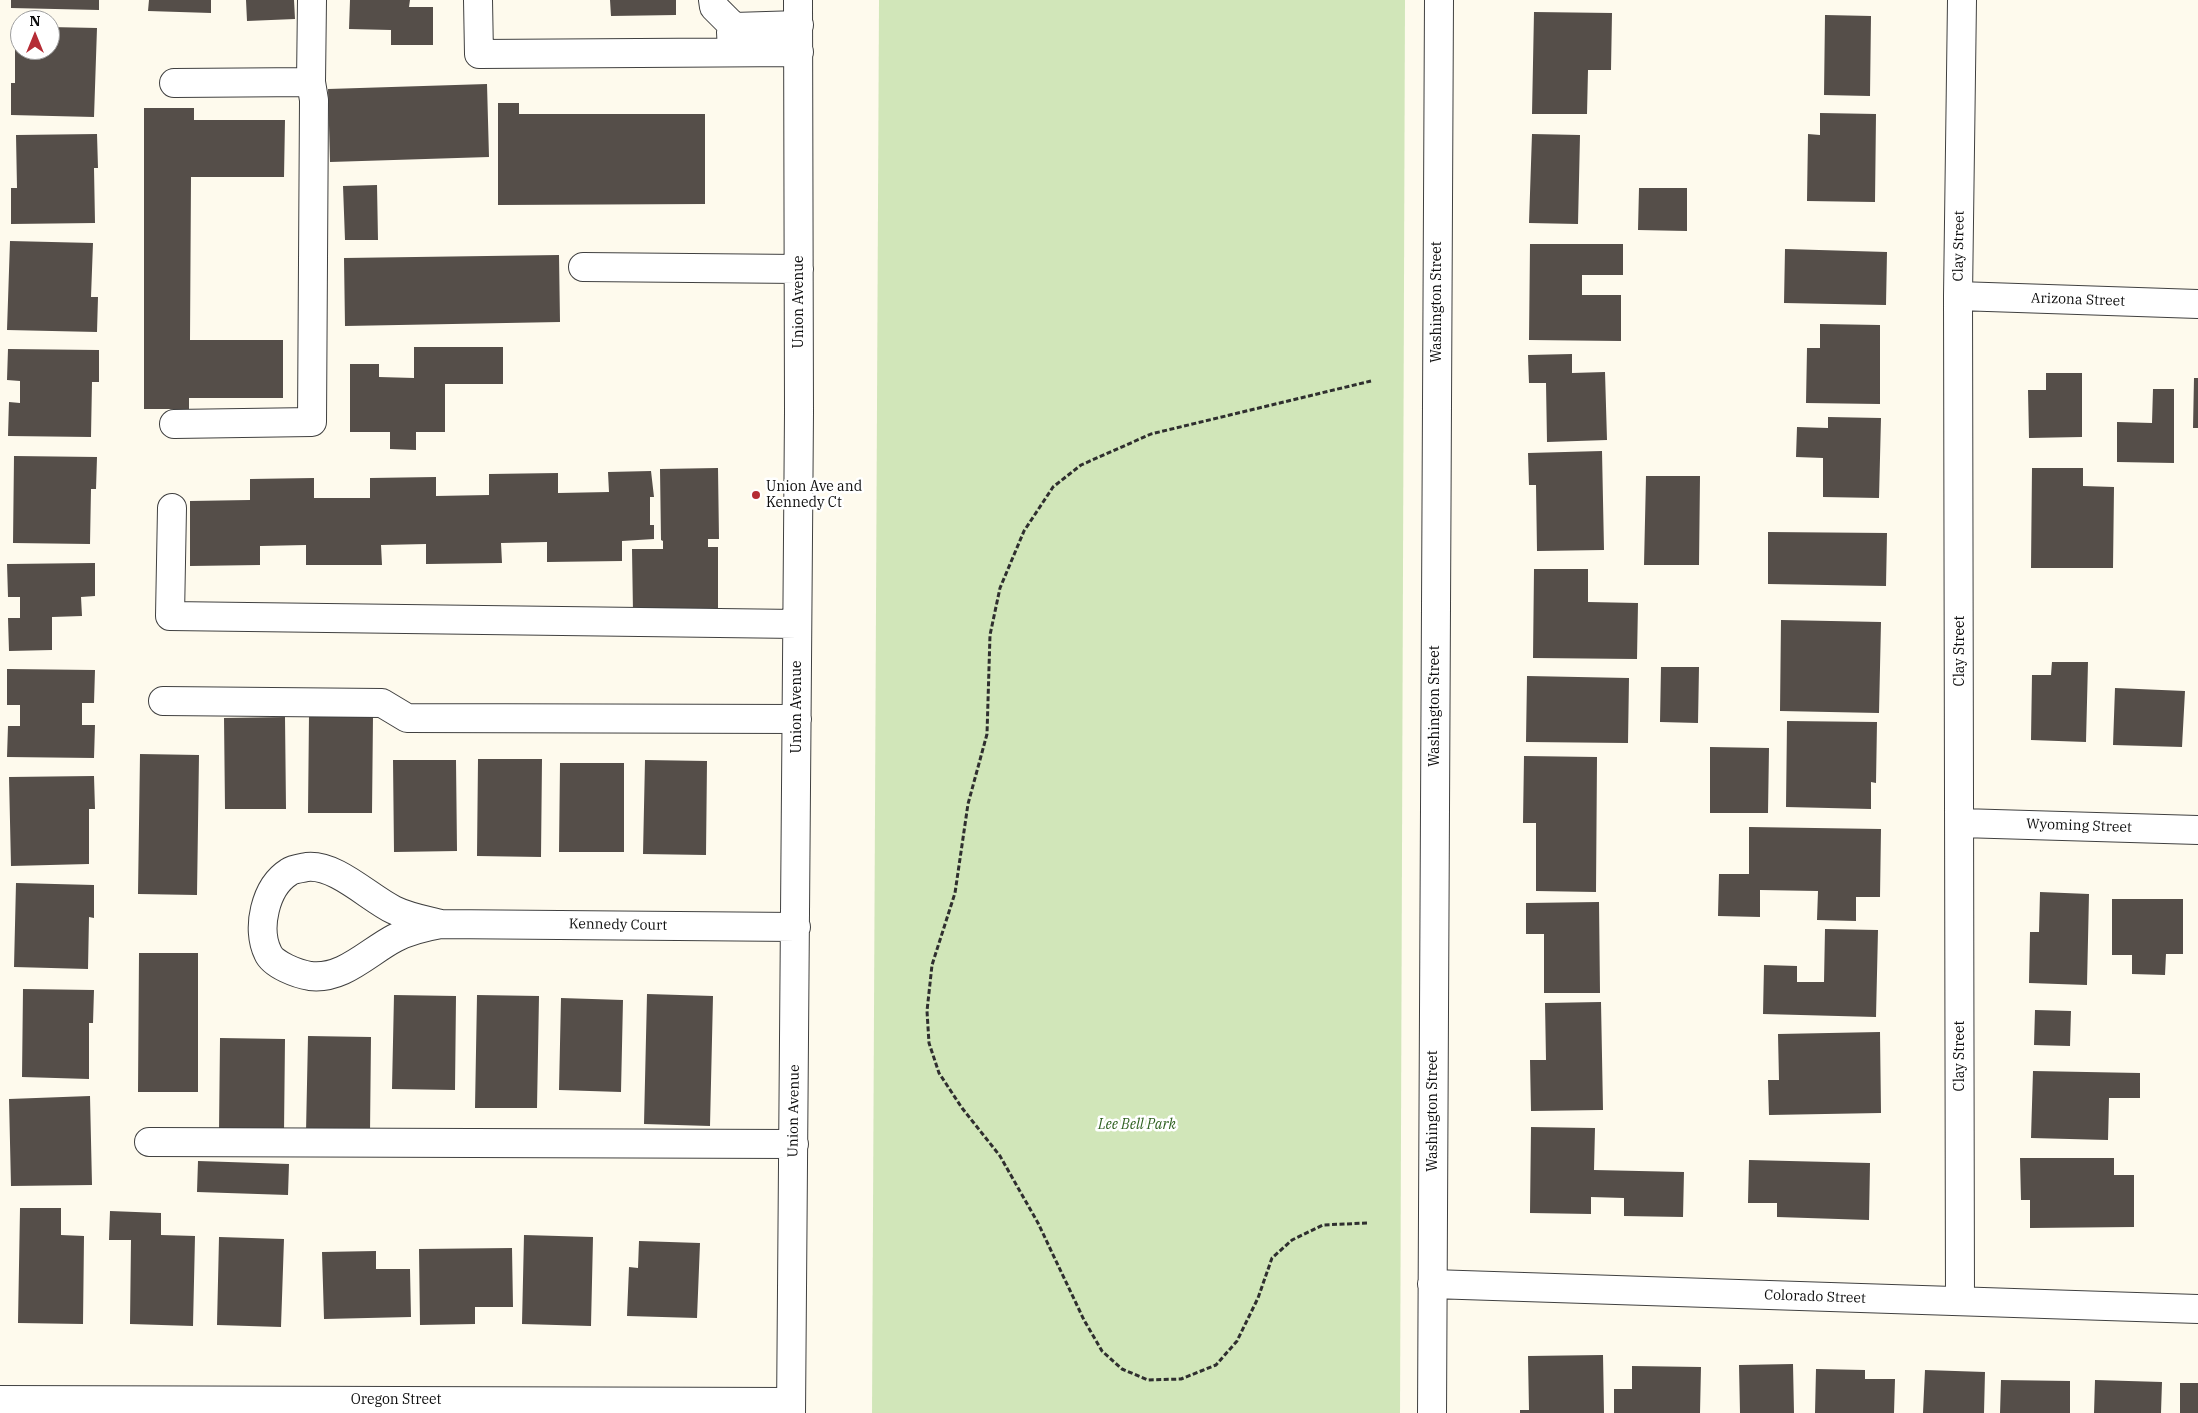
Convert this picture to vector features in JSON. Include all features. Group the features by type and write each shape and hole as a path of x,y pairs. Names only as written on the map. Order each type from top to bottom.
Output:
{"street":[{"path":"174,424 312,422 314,100 311,82 312,0"},
{"path":"478,0 479,54 733,39 799,52"},
{"path":"713,0 714,7 733,39"},
{"name":"Washington Street","path":"1432,1413 1438,0"},
{"name":"Clay Street","path":"1960,1301 1961,822 1958,296 1962,0"},
{"path":"733,39 799,12"},
{"name":"Union Avenue","path":"791,1407 796,927 799,12"},
{"path":"174,83 311,82"},
{"path":"583,267 799,269"},
{"name":"Arizona Street","path":"1958,296 2198,304"},
{"path":"172,508 170,616 797,624"},
{"path":"163,701 382,703 407,718 797,719"},
{"name":"Wyoming Street","path":"1961,822 2198,830"},
{"name":"Kennedy Court","path":"441,924 396,911 336,874 309,867 289,871 271,891 264,909 262,935 268,955 283,966 311,976 336,973 358,962 374,949 414,928 441,924 796,927"},
{"path":"150,1142 794,1144"},
{"name":"Colorado Street","path":"1432,1284 2198,1309"},
{"name":"Oregon Street","path":"0,1400 791,1407"}],"path":[{"path":"1367,1224 1322,1225 1292,1240 1272,1258 1258,1298 1237,1341 1216,1365 1181,1379 1148,1380 1122,1369 1097,1344 1038,1224 1000,1156 962,1108 939,1073 929,1043 927,1011 932,966 955,893 968,804 987,734 990,635 1000,588 1024,531 1053,487 1081,465 1151,434 1371,381"}],"green space":[{"name":"Lee Bell Park","path":"879,0 1405,0 1400,1413 872,1413"}],"building":[{"path":"11,0 99,0 99,10 11,8"},
{"path":"149,0 211,0 211,13 148,11"},
{"path":"246,0 294,0 295,19 247,21"},
{"path":"350,0 410,0 409,7 433,7 433,45 391,45 391,30 349,29"},
{"path":"610,0 676,0 676,15 611,16"},
{"path":"1534,12 1612,13 1611,70 1588,70 1587,114 1532,114"},
{"path":"1825,15 1871,16 1870,96 1824,95"},
{"path":"60,27 97,28 94,117 11,115 11,83 15,83 15,60 60,60"},
{"path":"487,84 489,157 330,162 328,89"},
{"path":"498,103 519,103 519,114 705,114 705,204 498,205"},
{"path":"144,108 194,108 194,120 285,120 284,177 191,177 190,340 283,340 283,398 189,398 189,409 144,409"},
{"path":"1820,113 1876,114 1875,202 1807,201 1808,134 1820,135"},
{"path":"97,134 98,168 94,168 95,223 11,224 11,188 17,188 16,135"},
{"path":"1532,134 1580,135 1578,224 1529,223"},
{"path":"377,185 378,240 345,240 343,186"},
{"path":"1639,188 1687,188 1687,231 1638,230"},
{"path":"10,241 93,243 91,297 98,297 97,332 7,330"},
{"path":"1530,244 1623,244 1623,275 1582,275 1582,295 1621,295 1621,341 1529,340"},
{"path":"1785,249 1887,252 1886,305 1784,303"},
{"path":"559,255 560,322 345,326 344,258"},
{"path":"1820,324 1880,325 1880,404 1806,403 1807,348 1820,348"},
{"path":"414,347 503,347 503,384 445,384 445,432 416,432 416,450 390,449 390,432 350,432 350,364 379,364 379,377 414,378"},
{"path":"8,349 99,350 99,382 92,382 91,437 8,436 9,402 20,403 20,381 7,380"},
{"path":"1572,354 1572,373 1605,372 1607,440 1547,442 1546,383 1529,383 1528,355"},
{"path":"2046,373 2082,373 2082,437 2029,438 2028,390 2046,390"},
{"path":"2194,378 2198,378 2198,428 2193,428"},
{"path":"2153,389 2174,389 2174,463 2117,462 2117,422 2152,423"},
{"path":"1828,417 1881,418 1879,498 1823,497 1823,458 1796,457 1797,427 1828,428"},
{"path":"1602,451 1604,550 1537,551 1536,485 1529,485 1528,453"},
{"path":"14,456 97,457 96,489 91,489 90,544 13,543"},
{"path":"718,468 719,539 708,539 708,547 718,547 718,612 633,613 632,549 663,549 663,541 661,540 660,469"},
{"path":"2032,468 2083,468 2083,486 2114,487 2113,568 2031,568"},
{"path":"651,471 654,497 650,497 650,525 654,525 654,539 622,541 622,561 547,562 547,542 501,543 502,563 426,564 426,544 381,545 382,565 306,565 306,545 260,546 260,565 190,566 190,501 250,500 250,479 314,478 314,498 370,498 370,478 436,477 436,496 489,495 489,474 558,473 558,493 609,492 608,472"},
{"path":"1646,476 1700,476 1699,565 1644,565"},
{"path":"1768,532 1887,533 1886,586 1768,584"},
{"path":"95,563 95,596 81,597 82,616 52,617 52,650 9,651 8,618 20,618 20,597 8,597 7,564"},
{"path":"1534,569 1588,569 1588,602 1638,603 1637,659 1533,658"},
{"path":"1781,620 1881,622 1879,713 1780,711"},
{"path":"2052,662 2088,662 2086,742 2031,740 2032,675 2051,675"},
{"path":"1661,667 1699,667 1698,723 1660,722"},
{"path":"7,669 95,670 94,703 82,703 82,725 95,725 94,758 7,757 8,726 20,726 20,705 7,705"},
{"path":"1527,676 1629,678 1628,743 1526,742"},
{"path":"2115,688 2185,691 2182,747 2113,745"},
{"path":"309,715 373,716 372,813 308,813"},
{"path":"285,717 286,809 225,809 224,718"},
{"path":"1787,721 1877,722 1876,783 1871,782 1871,809 1786,807"},
{"path":"1710,747 1769,748 1768,813 1710,813"},
{"path":"140,754 199,755 197,895 138,894"},
{"path":"1524,756 1597,757 1596,892 1536,891 1536,823 1523,823"},
{"path":"478,759 542,759 541,857 477,856"},
{"path":"393,760 456,760 457,851 394,852"},
{"path":"645,760 707,761 706,855 643,854"},
{"path":"560,763 624,763 624,852 559,852"},
{"path":"94,776 95,809 89,809 89,864 11,866 9,777"},
{"path":"1749,827 1881,829 1880,897 1856,897 1856,921 1817,920 1818,891 1760,890 1760,917 1718,916 1719,874 1749,874"},
{"path":"16,883 94,885 94,918 89,917 88,969 14,967"},
{"path":"2040,892 2089,894 2087,985 2029,983 2030,932 2039,932"},
{"path":"2112,899 2183,899 2183,954 2166,954 2165,975 2132,974 2132,955 2112,955"},
{"path":"1599,902 1600,993 1544,993 1544,934 1526,934 1526,903"},
{"path":"1825,929 1878,930 1876,1017 1763,1014 1764,965 1797,966 1797,982 1824,982"},
{"path":"139,953 198,953 198,1092 138,1092"},
{"path":"23,989 94,990 93,1023 89,1023 89,1079 22,1077"},
{"path":"647,994 713,996 710,1126 644,1124"},
{"path":"394,995 456,996 455,1090 392,1089"},
{"path":"477,995 539,996 537,1108 475,1108"},
{"path":"561,998 623,1000 621,1092 559,1090"},
{"path":"1601,1002 1603,1110 1531,1111 1530,1060 1546,1060 1545,1003"},
{"path":"2035,1010 2071,1011 2070,1046 2034,1045"},
{"path":"1880,1032 1881,1113 1769,1115 1768,1080 1779,1080 1778,1034"},
{"path":"308,1036 371,1037 370,1133 306,1132"},
{"path":"220,1038 285,1039 284,1132 219,1132"},
{"path":"2033,1071 2140,1073 2140,1098 2109,1098 2108,1140 2031,1138"},
{"path":"90,1096 92,1185 11,1186 9,1099"},
{"path":"1531,1127 1595,1128 1594,1170 1684,1172 1683,1217 1624,1216 1624,1198 1591,1197 1591,1214 1530,1213"},
{"path":"2020,1158 2114,1158 2114,1175 2134,1175 2134,1227 2030,1228 2030,1200 2021,1200"},
{"path":"1749,1160 1870,1163 1869,1220 1777,1217 1777,1203 1748,1203"},
{"path":"198,1161 289,1164 288,1195 197,1192"},
{"path":"20,1208 61,1208 61,1235 84,1236 83,1324 18,1323"},
{"path":"110,1211 161,1213 161,1235 195,1236 193,1326 130,1324 131,1240 109,1240"},
{"path":"524,1235 593,1237 591,1326 522,1324"},
{"path":"219,1237 284,1239 281,1327 217,1325"},
{"path":"639,1241 700,1243 697,1318 627,1316 629,1267 638,1268"},
{"path":"512,1248 513,1307 475,1307 475,1324 420,1325 419,1249"},
{"path":"376,1251 376,1269 410,1269 411,1317 324,1319 322,1252"},
{"path":"1603,1355 1604,1413 1520,1413 1520,1410 1529,1410 1528,1356"},
{"path":"1793,1364 1794,1413 1740,1413 1739,1365"},
{"path":"1632,1366 1701,1367 1700,1413 1614,1413 1614,1389 1632,1389"},
{"path":"1816,1369 1865,1370 1865,1379 1895,1379 1894,1413 1815,1413"},
{"path":"1925,1370 1985,1372 1984,1413 1923,1413"},
{"path":"2001,1380 2070,1381 2070,1413 2000,1413"},
{"path":"2095,1380 2162,1382 2161,1413 2094,1413"},
{"path":"2180,1383 2198,1383 2198,1413 2180,1413"}],"place":[{"name":"Union Ave and Kennedy Ct","path":"756,495"}]}
